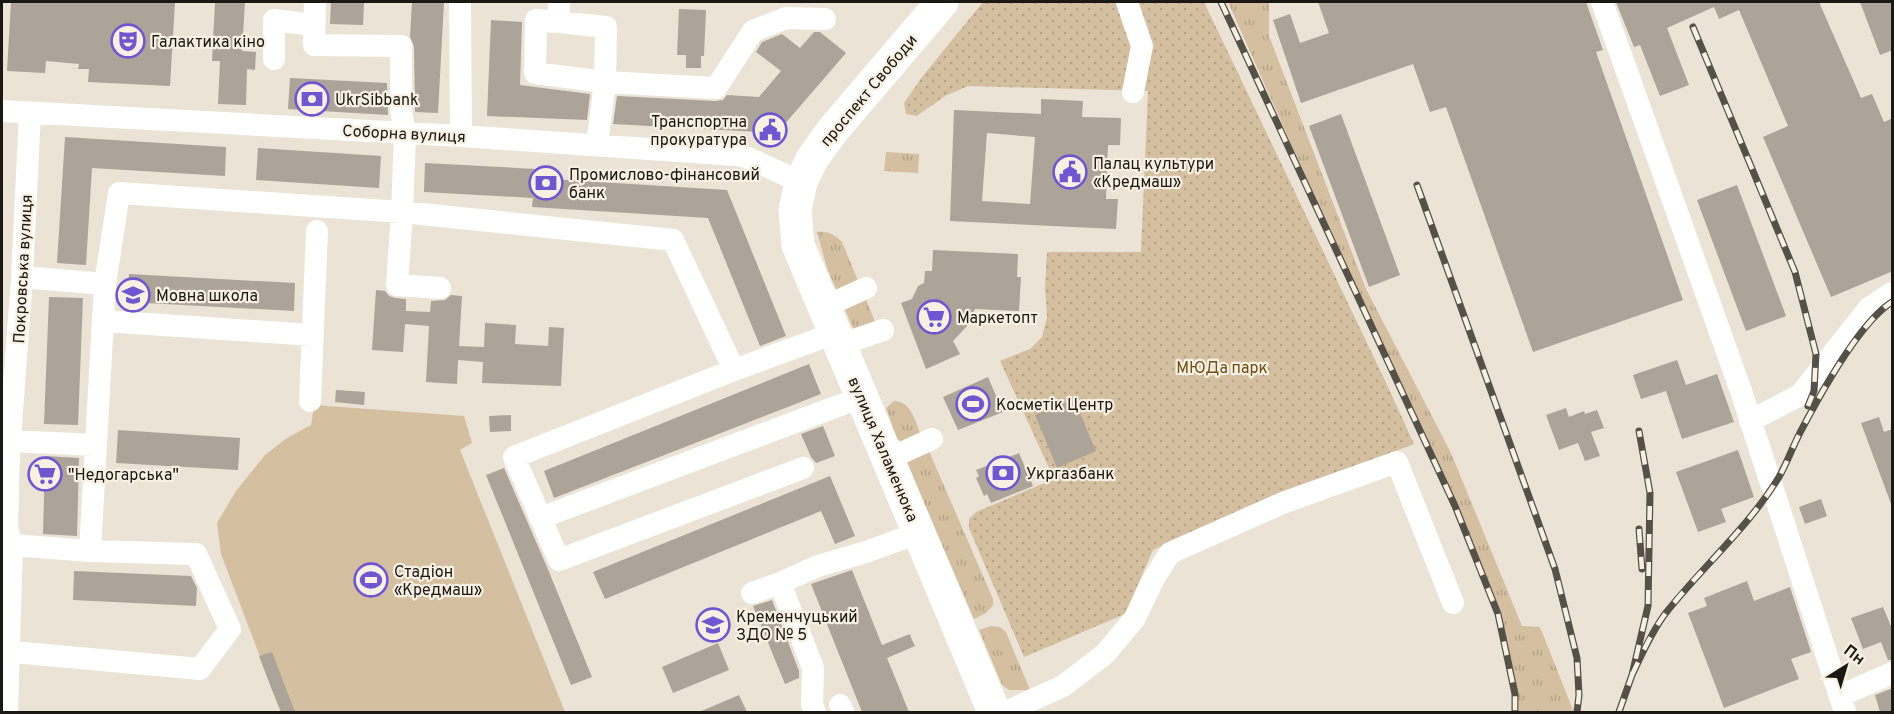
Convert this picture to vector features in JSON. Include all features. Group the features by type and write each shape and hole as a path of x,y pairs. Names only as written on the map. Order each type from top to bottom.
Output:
{"highway":[{"name":"проспект Свободи","path":"801,182 824,142 942,2"},
{"name":"вулиця Халаменюка","path":"801,182 795,210 798,245 994,712"}],"street":[{"path":"315,2 314,45 401,46 401,111 405,134 397,285 440,288"},
{"path":"460,2 461,136"},
{"path":"1127,2 1142,46 1133,92"},
{"path":"1602,2 1750,421 1842,704 1893,673"},
{"path":"597,146 605,82 606,27 559,12 536,20 535,72 605,82 716,87 753,31 786,18 825,19"},
{"path":"274,59 274,20 314,25"},
{"name":"Соборна вулиця","path":"2,111 461,136 735,155 746,157 801,182"},
{"name":"Покровська вулиця","path":"8,712 5,651 7,448 22,277 30,113"},
{"path":"90,551 105,284 119,193 402,212 673,240 734,370"},
{"path":"310,401 317,231"},
{"path":"22,277 105,284"},
{"path":"833,328 866,288"},
{"path":"1750,421 1800,395 1869,308 1893,293"},
{"path":"103,321 313,335"},
{"path":"802,468 558,560 514,457 734,370 833,328 883,330"},
{"path":"540,518 862,397"},
{"path":"888,459 932,439"},
{"path":"7,448 96,445"},
{"path":"1006,712 1062,686 1105,654 1135,618 1153,580 1170,553 1285,502 1397,462 1453,603"},
{"path":"5,651 200,669 230,629 196,554 90,551 7,533"},
{"path":"752,593 818,566 863,558 918,533"},
{"path":"780,583 813,668 812,705 814,712"}],"green space":[{"name":"МЮДа парк","path":"983,2 1204,2 1414,444 1259,503 1153,550 1125,614 1024,657 969,528 969,519 976,512 1054,479 1000,361 1030,349 1042,337 1047,317 1045,287 1047,252 1141,252 1148,91 968,86 945,96 917,116 906,114 904,103 922,77"},
{"path":"1228,2 1269,2 1269,36 1366,289 1451,453 1522,626 1540,627 1573,712 1519,712 1507,643 1497,603 1413,409 1320,209"},
{"path":"886,152 919,154 918,173 884,171"},
{"path":"817,232 831,234 842,242 883,341 862,349 827,268"},
{"path":"894,401 905,404 921,435 907,445 897,439 886,408"},
{"name":"Стадіон «Кредмаш»","path":"314,405 464,416 472,443 460,450 565,712 281,712 221,554 217,523 236,491 265,455 287,438 311,425"},
{"path":"929,451 993,599 993,605 986,613 974,619 905,459"},
{"path":"991,626 1000,627 1006,632 1030,690 1009,690 1002,685 979,630"}],"building":[{"path":"11,2 175,2 170,86 88,82 89,69 78,69 79,64 46,61 45,73 7,71"},
{"path":"215,2 245,2 242,51 256,52 255,70 247,69 246,105 218,104 220,61 212,61"},
{"path":"331,2 364,2 363,25 330,24"},
{"path":"412,2 444,2 438,113 415,112 414,46 410,37"},
{"path":"1318,2 1586,2 1603,50 1596,52 1683,300 1533,352 1446,107 1430,112 1413,64 1301,103 1273,20 1290,14 1300,43 1329,33"},
{"path":"1616,2 1819,2 1861,98 1872,94 1884,122 1893,118 1893,271 1831,297 1763,137 1788,126 1739,10 1719,19 1714,7 1667,28 1689,85 1660,96 1640,45 1634,47"},
{"path":"1860,2 1893,2 1893,50 1880,55"},
{"path":"679,9 706,10 704,56 701,56 701,68 686,68 686,55 677,55"},
{"path":"491,20 522,22 520,85 590,94 587,120 487,116"},
{"path":"814,32 820,32 846,53 777,133 613,124 617,96 715,101 723,100 727,95 759,97 781,71 756,52 762,42 782,34 800,48"},
{"path":"290,78 387,83 388,115 288,109"},
{"name":"Палац культури «Кредмаш»","path":"1041,99 1083,101 1082,117 1121,118 1120,145 1108,145 1106,199 1118,199 1116,229 950,221 954,110 1041,114","holes":["987,133 1035,137 1030,204 982,201"]},
{"path":"1341,114 1400,275 1369,287 1309,126"},
{"path":"65,137 226,147 225,176 92,168 86,265 57,263"},
{"path":"258,148 381,156 379,188 256,180"},
{"path":"425,163 536,169 535,178 727,190 786,336 760,346 708,218 532,207 533,198 424,192"},
{"path":"1737,185 1786,316 1746,331 1697,200"},
{"path":"933,250 1018,254 1017,277 1021,277 1019,311 975,309 967,326 953,341 960,354 926,369 901,303 912,299 918,286 924,283 925,271 932,271"},
{"path":"129,274 295,283 294,311 127,302"},
{"path":"376,290 385,291 389,296 395,298 406,299 406,311 430,312 431,301 445,300 451,295 462,296 459,346 484,347 485,323 516,325 515,344 548,346 549,327 564,328 561,386 482,383 483,362 458,360 457,384 426,382 429,326 405,324 403,352 372,350"},
{"path":"49,297 83,298 78,425 44,424"},
{"path":"1677,360 1686,385 1717,374 1734,422 1682,439 1666,391 1641,399 1633,375"},
{"path":"809,364 821,394 554,498 544,471"},
{"name":"Косметік Центр","path":"988,377 1003,412 958,430 943,397"},
{"path":"336,390 365,392 364,405 335,402"},
{"path":"1074,399 1096,451 1057,468 1035,415"},
{"path":"1566,408 1569,417 1584,411 1585,414 1597,410 1604,428 1591,432 1600,456 1585,461 1578,443 1559,450 1546,415"},
{"path":"511,415 511,431 490,432 489,416"},
{"path":"1879,417 1884,432 1893,429 1893,504 1891,504 1861,423"},
{"path":"823,426 835,456 816,463 801,434"},
{"path":"118,430 240,438 238,470 116,463"},
{"path":"1738,450 1754,497 1721,509 1726,522 1698,532 1676,472"},
{"name":"Укргазбанк","path":"1019,453 1033,486 991,503 987,494 984,496 976,478 979,476 976,470"},
{"path":"45,456 79,458 77,536 43,534"},
{"path":"504,468 592,677 571,685 486,475"},
{"path":"830,476 855,536 835,544 821,511 605,599 593,572"},
{"path":"1821,499 1827,516 1805,524 1799,507"},
{"path":"852,570 882,645 910,634 915,646 887,658 909,712 862,712 811,584"},
{"path":"74,571 191,576 197,588 196,606 73,600"},
{"path":"1747,581 1754,601 1790,587 1811,652 1791,659 1799,679 1724,708 1688,613 1707,606 1704,598"},
{"path":"772,600 799,671 799,678 785,684 753,606"},
{"path":"1883,607 1893,631 1893,660 1888,660 1881,642 1863,649 1851,618"},
{"path":"718,643 729,670 673,693 662,667"},
{"path":"272,652 295,712 281,712 272,690 259,656"},
{"path":"1893,688 1893,712 1880,712 1875,695"},
{"path":"739,695 747,712 699,712"}],"railway":[{"path":"1221,2 1455,506 1498,614 1515,694 1515,712"},
{"path":"1693,27 1795,272 1816,354 1814,391 1808,406"},
{"path":"1417,185 1555,569 1577,658 1579,695 1577,712"},
{"path":"1632,675 1651,636 1665,614 1767,496 1842,359 1867,325 1892,302"},
{"path":"1619,712 1632,675 1648,606 1650,493 1639,431"},
{"path":"1639,529 1642,569"}],"place":[{"name":"Галактика кіно","path":"128,41"},
{"name":"UkrSibbank","path":"312,99"},
{"name":"Транспортна прокуратура","path":"770,130"},
{"name":"Палац культури «Кредмаш»","path":"1070,172"},
{"name":"Промислово-фінансовий банк","path":"546,183"},
{"name":"Мовна школа","path":"133,295"},
{"name":"Маркетопт","path":"934,317"},
{"name":"Косметік Центр","path":"973,404"},
{"name":"Укргазбанк","path":"1003,473"},
{"name":"\"Недогарська\"","path":"45,474"},
{"name":"Стадіон «Кредмаш»","path":"371,580"},
{"name":"Кременчуцький ЗДО № 5","path":"713,625"}]}
